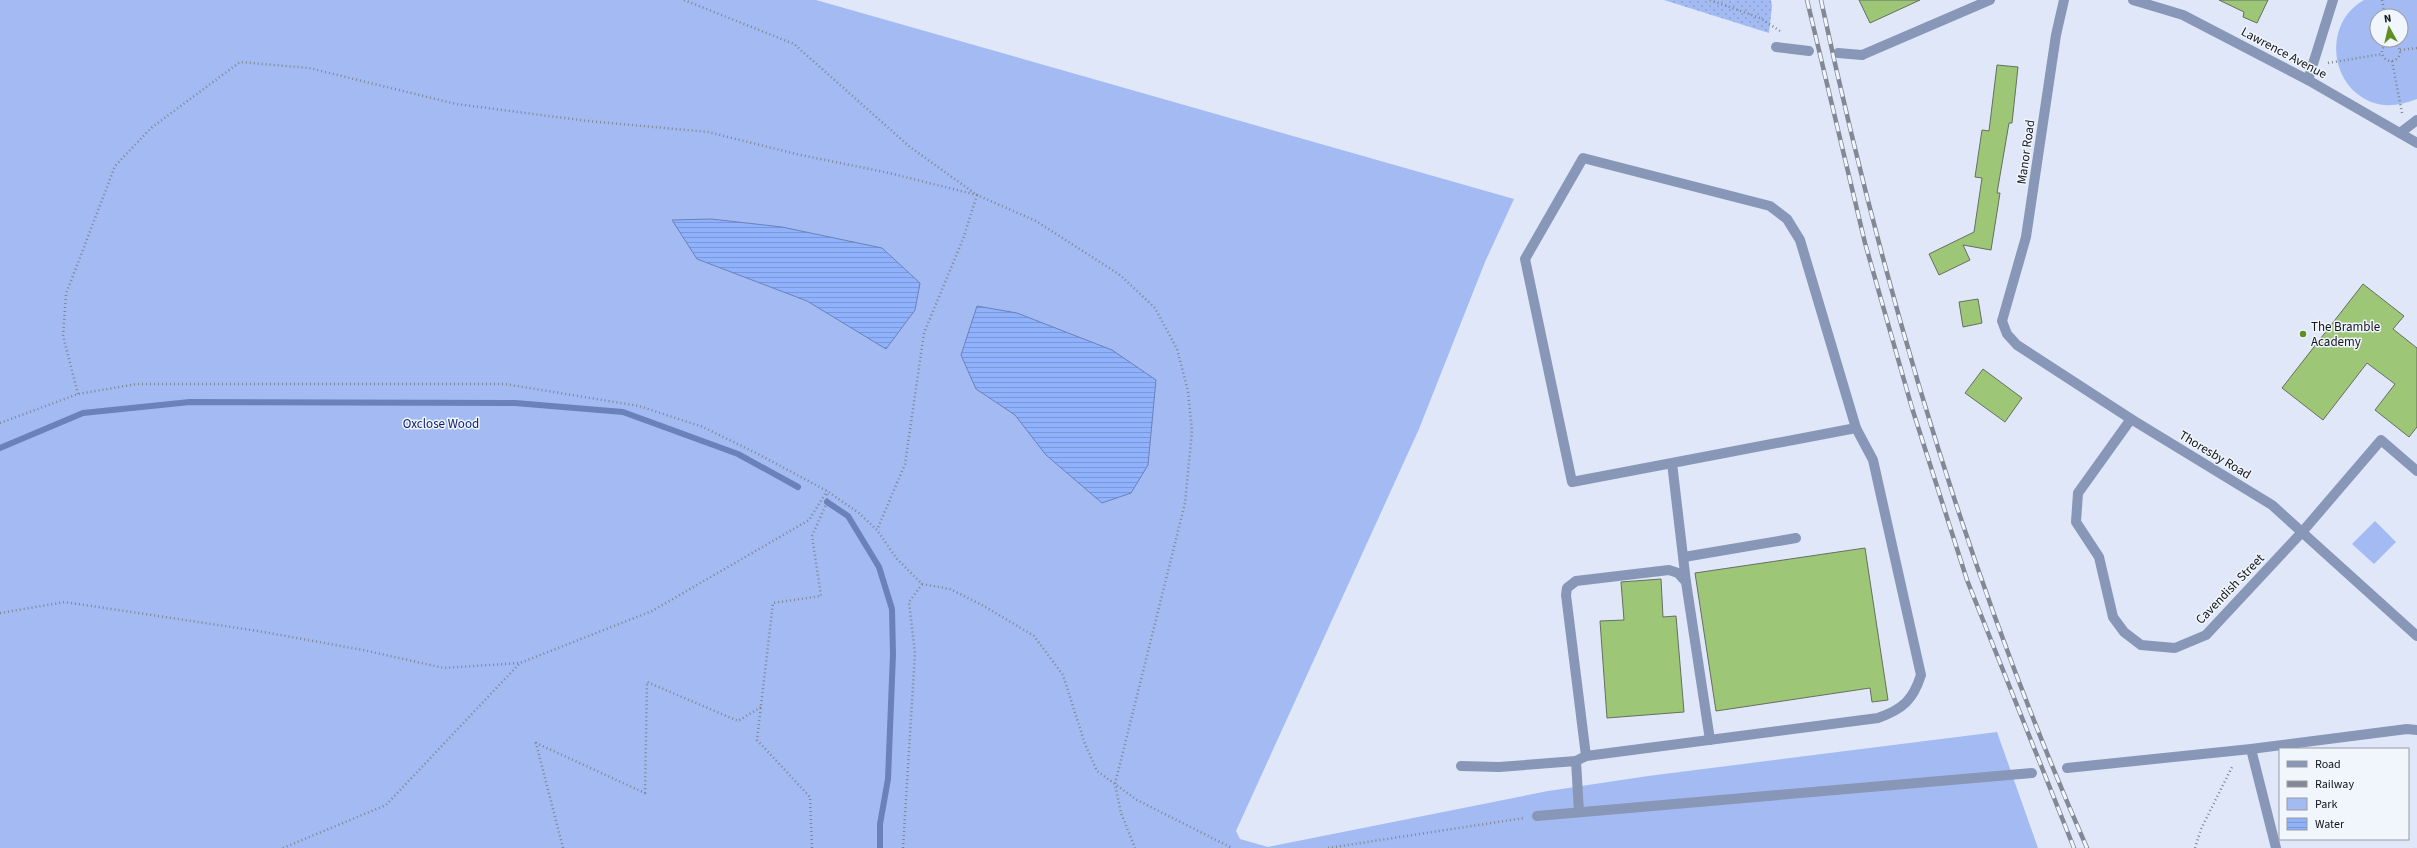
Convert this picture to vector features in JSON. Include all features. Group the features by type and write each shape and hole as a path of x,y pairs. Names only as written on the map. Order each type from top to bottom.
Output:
{"street":[{"path":"1838,53 1862,55 1990,0"},
{"name":"Manor Road","path":"2005,306 2021,260 2026,237 2056,35 2064,0"},
{"name":"Lawrence Avenue","path":"2133,0 2183,15 2403,131 2417,143"},
{"path":"2308,80 2314,66 2333,0"},
{"path":"1776,47 1809,51"},
{"path":"2403,131 2417,120"},
{"path":"1461,766 1499,767 1576,761 1586,756 1878,718 1899,710 1915,693 1921,675 1873,460 1856,428 1800,240 1787,219 1770,206 1583,158 1525,258 1572,482 1856,428"},
{"name":"Thoresby Road","path":"2005,306 2002,321 2007,334 2017,344 2131,419 2272,505 2303,531 2417,636"},
{"name":"Cavendish Street","path":"2131,419 2078,493 2076,522 2099,557 2114,617 2124,632 2141,645 2175,648 2206,635 2303,531 2382,440 2417,471"},
{"path":"1672,463 1686,582 1710,740"},
{"path":"1684,557 1796,538"},
{"path":"1586,756 1566,595 1567,588 1576,581 1669,570 1678,573 1686,582"},
{"path":"2067,768 2246,750 2407,729 2417,730"},
{"path":"2246,750 2276,848"},
{"path":"1576,761 1579,812"},
{"path":"1538,816 2032,773"}],"path":[{"path":"684,0 794,44 910,147 978,195"},
{"path":"1710,0 1760,18 1790,37 1798,49"},
{"path":"2382,54 2384,48"},
{"path":"2392,61 2399,56 2400,50 2417,48"},
{"path":"2314,66 2382,54"},
{"path":"2382,54 2387,60 2392,61"},
{"path":"2392,61 2403,131"},
{"path":"78,394 64,336 66,294 115,166 151,128 240,62 309,68 456,104 588,121 708,132 796,154 889,173 978,195 1036,221 1120,275 1155,308 1177,349 1188,391 1192,431 1185,503 1115,784 1121,813 1135,848"},
{"path":"877,530 905,464 924,333 963,239 978,195"},
{"path":"0,423 78,394 136,384 505,384 639,406 696,425 760,455 827,491 859,513 877,530 897,559 922,584 950,589 984,606 1034,636 1063,674 1085,744 1097,771 1137,800 1232,848"},
{"path":"0,613 65,602 273,634 444,668 520,662 652,610 810,520 827,491"},
{"path":"812,848 810,797 757,740 773,603 821,596 812,536 827,502 827,491"},
{"path":"903,848 915,653 910,602 922,584"},
{"path":"282,848 386,805 520,662"},
{"path":"563,848 536,743 645,793 647,682 738,721 761,707"},
{"path":"2195,848 2201,829 2246,750"},
{"path":"1328,848 1538,816"}],"green space":[{"name":"Oxclose Wood","path":"0,0 816,0 1514,199 1485,262 1419,429 1236,831 1240,839 1268,847 1548,791 1648,776 1997,732 2038,848 0,848"},
{"path":"1664,0 1771,0 1772,6 1769,33"},
{"path":"2364,0 2417,0 2417,99 2400,104 2384,105 2366,100 2352,89 2343,75 2337,59 2337,42 2341,26 2350,11"},
{"path":"2375,521 2396,542 2374,564 2352,544"}],"water":[{"path":"711,219 782,227 882,248 920,283 915,310 886,349 807,301 697,259 672,220"},
{"path":"977,306 1017,313 1112,350 1156,380 1148,465 1131,493 1102,503 1046,455 1015,415 976,389 961,355"}],"building":[{"path":"1859,0 1920,0 1870,23"},
{"path":"2219,0 2268,0 2257,23 2243,17 2244,12"},
{"path":"1997,65 2018,67 2012,123 2009,123 1997,193 2000,193 1991,250 1963,245 1970,260 1939,275 1929,254 1974,232 1982,178 1975,177 1982,130 1989,131"},
{"path":"2363,284 2404,316 2393,329 2417,348 2417,427 2409,437 2375,410 2395,384 2367,363 2323,420 2282,388"},
{"path":"1978,299 1982,323 1963,327 1959,302"},
{"path":"1983,369 2022,398 2005,422 1965,393"},
{"path":"1865,548 1888,700 1872,702 1870,688 1716,711 1695,573"},
{"path":"1661,579 1663,617 1676,616 1684,712 1607,718 1600,621 1624,620 1621,582"}],"waterway":[{"path":"0,448 83,413 190,402 515,403 623,412 738,454 798,487"},
{"path":"827,502 848,516 879,567 892,609 893,654 888,779 880,824 880,848"}],"railway":[{"path":"1807,0 1865,243 1912,408 1967,580 2074,848"},
{"path":"1821,0 1845,108 1872,216 1901,324 1933,431 1967,537 2004,642 2044,746 2087,848"}],"place":[{"name":"The Bramble Academy","path":"2303,334"}]}
